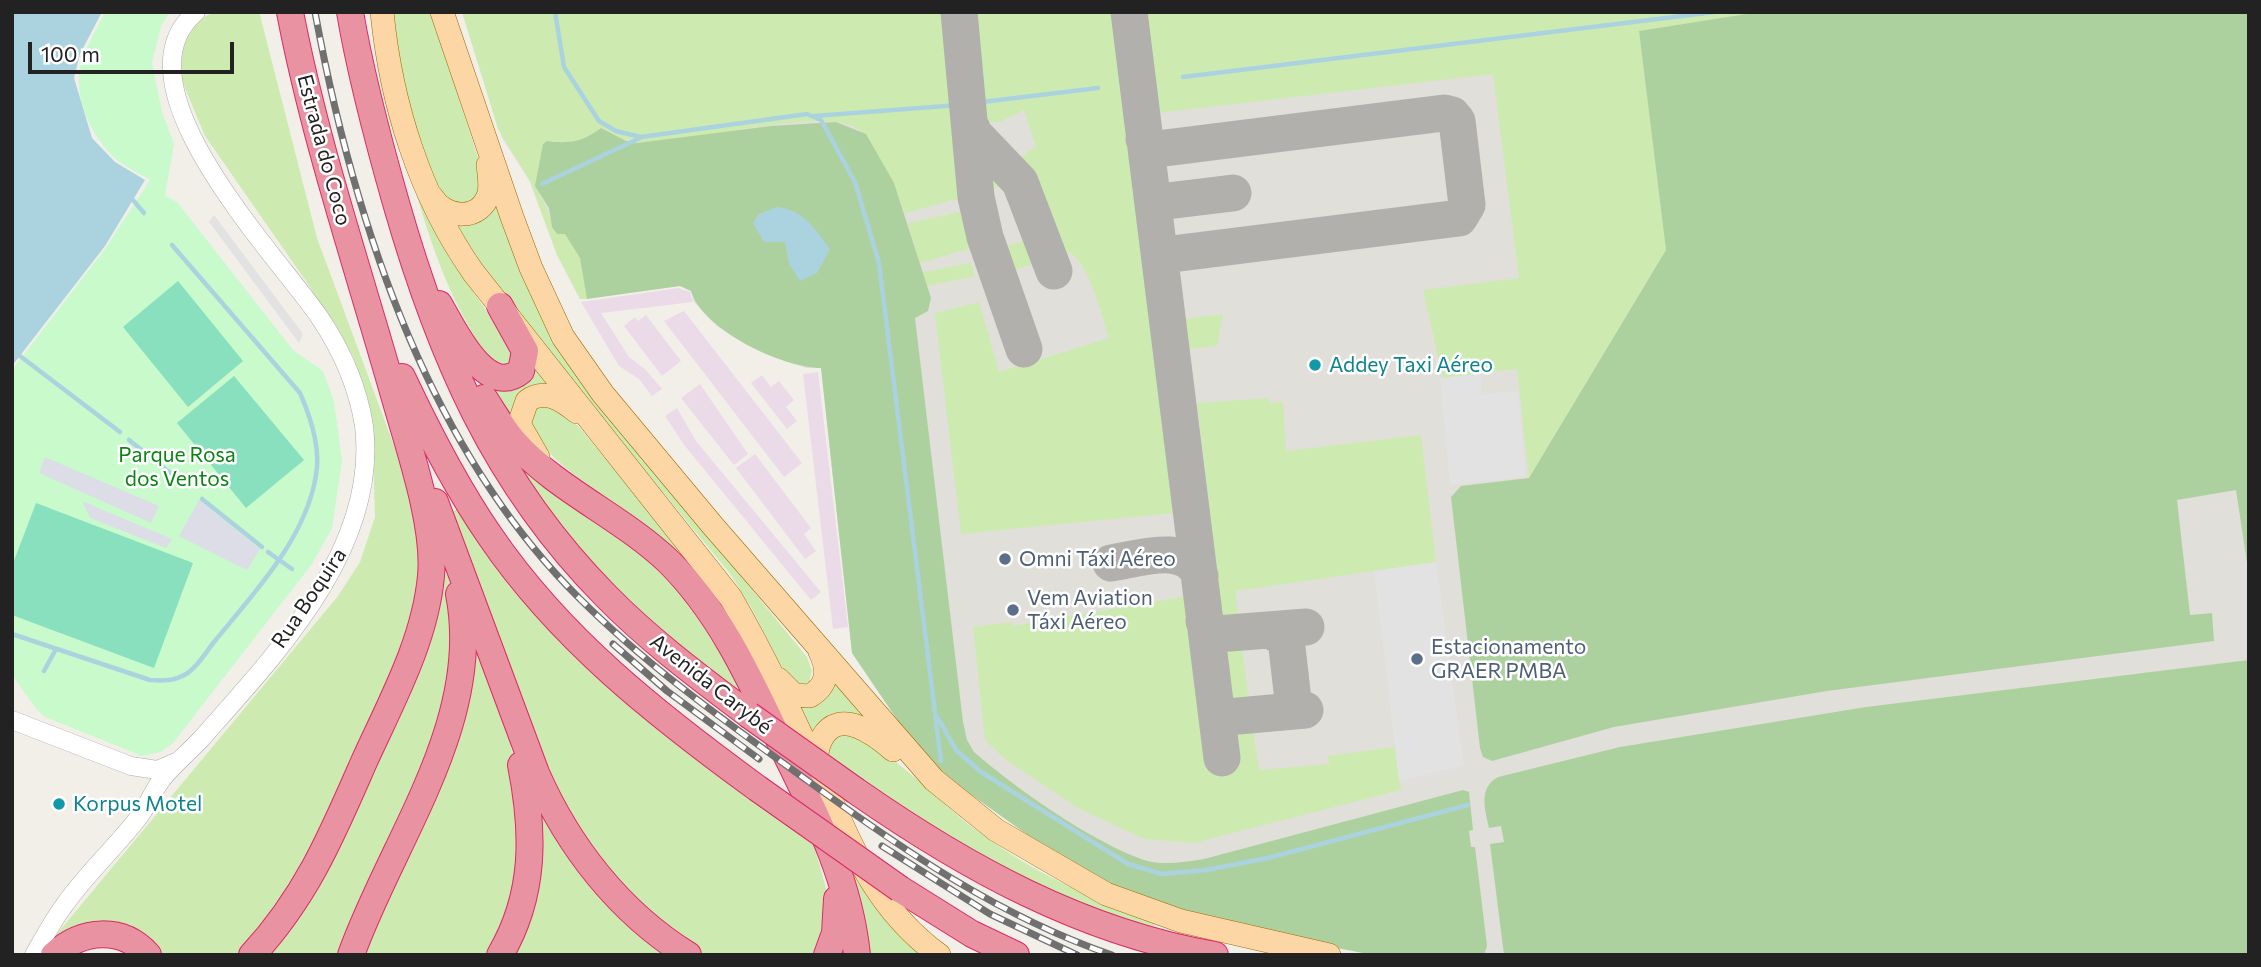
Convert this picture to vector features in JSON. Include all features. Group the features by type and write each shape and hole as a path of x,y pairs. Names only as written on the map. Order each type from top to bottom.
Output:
{"highway":[{"path":"351,12 367,95 399,213 421,268 453,329 485,372 508,378 521,371 525,351 500,306"},
{"name":"Estrada do Coco","path":"288,14 325,160 363,286"},
{"name":"Avenida Carybé","path":"399,213 431,317 455,377 483,431 521,491 561,545 633,623 749,715 940,848 1009,886 1098,923 1215,955"},
{"path":"253,955 286,916 323,856 410,659 425,616 432,572 431,545 401,420 363,286"},
{"path":"363,286 419,414 490,537 552,614 592,656 679,731 900,889 972,934 1016,955"},
{"path":"431,317 508,433 527,455 644,541 668,562 702,600 732,645 817,818 845,886 857,955"},
{"path":"401,420 474,602 546,796 584,858 631,910 688,955"},
{"path":"351,955 435,763 454,704 464,629 439,514"},
{"path":"500,955 524,900 531,858 528,803 510,704"},
{"path":"817,818 837,899 842,955"},
{"path":"827,955 835,933 837,899"},
{"path":"54,955 77,939 103,933 127,939 148,955"}],"main road":[{"path":"382,12 400,109 425,185 442,226 500,306 730,598 770,668 853,852 873,886 902,923 939,955"},
{"path":"442,12 531,268 563,337 603,394 817,648 922,766 963,805"},
{"path":"425,185 439,206 451,213 467,215 480,207 486,201 490,184 485,139"},
{"path":"566,484 526,441 519,424 522,408 533,397 547,395 569,405 599,429"},
{"path":"770,668 788,691 810,696 823,685 826,677 817,648"},
{"path":"819,774 817,753 822,736 833,726 851,724 882,740 963,805 1030,852 1132,905 1181,921 1329,955"}],"street":[{"name":"Rua Boquira","path":"34,955 63,907 149,802 161,781 278,646 338,560 359,508 366,458 360,403 340,352 319,317 255,233 200,150 182,113 170,62 180,30 196,12"},
{"path":"12,720 131,766 163,769 182,759"},
{"path":"131,766 150,784 149,802"}],"shaded area":[{"path":"462,12 2249,12 2249,955 1373,955 1077,866 959,786 917,749 852,653 821,368 806,368 764,353 717,326 694,302 691,291 680,286 580,299 557,255 529,180 502,138"},
{"path":"214,215 303,334 299,343 209,222"},
{"path":"679,288 690,292 693,302 601,313 629,357 646,370 662,389 652,396 639,379 619,366 581,302"},
{"path":"684,311 802,463 784,477 664,321"},
{"path":"646,315 681,361 662,376 624,326 635,317 638,321"},
{"path":"818,372 848,627 833,629 803,374"},
{"path":"1480,374 1482,394 1518,391 1526,477 1450,485 1440,378"},
{"path":"762,375 771,387 779,381 794,400 786,407 797,421 787,429 751,383"},
{"path":"700,384 748,454 734,465 681,398"},
{"path":"677,408 696,441 821,592 811,600 685,446 665,416"},
{"path":"755,454 811,528 804,534 816,551 805,559 736,468"},
{"path":"45,457 159,506 151,523 39,473"},
{"path":"199,500 260,549 247,570 179,536"},
{"path":"82,501 172,539 166,548 90,518"},
{"name":"Estacionamento GRAER PMBA","path":"1436,562 1464,766 1399,781 1374,571"}],"green space":[{"name":"Parque Rosa dos Ventos","path":"105,12 170,12 161,26 152,63 162,112 174,144 165,196 177,202 293,350 323,371 334,401 342,461 332,528 312,564 173,743 161,752 142,756 45,717 12,675 12,370 105,249 150,180 121,163 102,144 89,123 81,101 79,78 82,61"},
{"path":"220,12 258,12 260,15 317,238 400,462 416,512 422,549 416,617 309,864 242,955 155,955 148,946 51,941 338,596 360,562 375,517 372,420 353,356 308,284 205,136 182,81 181,44 191,25 208,15"},
{"path":"389,12 431,12 481,167 477,197 461,207 441,196 410,116"},
{"path":"462,12 952,12 963,117 962,172 968,196 905,213 878,156 864,135 858,129 841,123 785,123 657,142 631,141 601,128 575,141 547,141 540,196 557,234 565,234 579,256 587,290 587,299 580,299 557,255 531,183 498,129"},
{"path":"968,12 1114,12 1176,510 1174,513 961,534 935,313 979,302 999,372 1109,338 1087,275 1074,256 1066,252 1055,255 1030,180 1016,161 1036,146 1024,110 1000,122 983,122 979,117"},
{"path":"1146,12 1759,12 1639,31 1666,250 1529,478 1517,369 1443,378 1423,290 1519,278 1493,74 1158,113"},
{"path":"1759,12 2249,12 2249,576 2236,490 2177,500 2190,615 2212,613 2214,641 1827,691 1614,727 1492,761 1483,757 1480,748 1451,497 1461,486 1529,478 1666,250 1639,31"},
{"path":"836,122 866,134 894,183 931,298 928,311 915,318 963,722 967,740 974,752 1032,797 1101,841 1144,860 1159,863 1204,859 1463,790 1469,792 1473,830 1469,831 1471,847 1475,847 1487,946 1484,955 1373,955 1270,935 1125,895 1029,836 959,786 917,749 852,653 821,368 766,354 727,333 698,306 691,291 680,286 587,299 580,258 565,234 557,234 552,227 549,208 535,186 543,144 547,141 575,141 601,128 626,141 637,143 771,126"},
{"path":"980,155 1013,181 990,190 979,163"},
{"path":"414,185 449,257 512,348 513,358 507,365 493,363 455,301 436,255"},
{"path":"495,201 604,409 807,657 812,671 809,683 798,685 786,675 731,575 496,289 454,226 463,225"},
{"path":"965,211 971,248 920,263 908,223"},
{"path":"1035,237 1043,260 1002,275 998,249"},
{"path":"971,263 975,276 927,286 923,272"},
{"path":"178,281 243,361 188,407 123,327"},
{"path":"1223,314 1217,346 1190,349 1185,319"},
{"path":"537,363 553,384 520,395 509,414 486,386"},
{"path":"234,376 304,460 246,508 177,423"},
{"path":"1269,398 1270,403 1283,401 1286,451 1421,435 1436,562 1236,591 1238,621 1227,626 1223,621 1197,403"},
{"path":"545,405 568,417 579,427 691,562 739,628 647,529 569,471 541,444 530,427 534,408"},
{"path":"520,466 625,542 673,585 713,636 746,698 660,633 613,588 563,529"},
{"path":"36,503 193,563 154,668 12,615 12,566"},
{"path":"457,509 542,621 600,681 676,744 814,845 827,892 819,955 702,955 647,915 557,804 451,512"},
{"path":"441,573 448,574 455,605 446,708 342,955 262,955"},
{"path":"1187,596 1209,762 1240,757 1238,735 1245,728 1253,732 1259,770 1329,764 1328,756 1395,747 1401,790 1194,843 1144,839 1078,808 1006,760 985,740 973,627 1012,622 1013,626"},
{"path":"472,632 510,740 526,845 495,955 360,955"},
{"path":"1239,644 1242,647 1249,702 1243,708 1233,704 1227,652 1230,645"},
{"path":"2249,660 2249,955 1504,955 1490,844 1504,842 1501,826 1489,828 1484,800 1488,787 1498,777 1620,747 1866,707"},
{"path":"835,683 862,715 825,718 813,732 800,708 819,704"},
{"path":"848,734 884,753 964,821 1021,861 1064,884 1155,924 1153,929 1115,918 980,860 828,757 828,743 833,737"},
{"path":"536,805 676,955 510,955"},
{"path":"848,870 860,878 926,955 866,955"}],"water":[{"path":"12,12 102,12 80,54 74,78 92,138 115,162 145,180 105,246 12,366"},
{"path":"777,207 802,216 830,249 817,273 800,281 789,264 785,242 764,242 753,223 759,214"}],"waterway":[{"path":"555,12 564,67 599,121 616,131 641,137 807,114 821,120 855,182 879,263 941,761"},
{"path":"1183,77 1715,12"},
{"path":"982,102 1098,88"},
{"path":"814,116 959,105"},
{"path":"542,184 640,138"},
{"path":"133,200 144,213"},
{"path":"12,634 150,680 178,678 198,664 261,585 290,543 301,521 316,475 317,454 311,423 300,393 172,245"},
{"path":"20,356 120,432"},
{"path":"129,440 185,485"},
{"path":"202,499 262,547"},
{"path":"268,552 292,569"},
{"path":"44,671 56,649"},
{"path":"938,718 956,750 981,772 1128,864 1162,874 1206,870 1268,858 1468,805"}],"taxiway":[{"path":"959,12 976,197 985,237 1024,349"},
{"path":"1129,12 1222,758"},
{"path":"1144,139 1157,149 1444,113 1452,115 1457,121 1467,205 1459,218 1172,254 1159,245"},
{"path":"970,125 975,135 1020,182 1054,271"},
{"path":"1152,193 1157,200 1167,201 1233,193"},
{"path":"1111,563 1148,556 1174,555 1194,565 1200,576"},
{"path":"1204,621 1209,630 1217,634 1306,627"},
{"path":"1269,630 1286,639 1293,700 1290,708 1280,712"},
{"path":"1215,703 1220,713 1227,717 1305,710"}],"railway":[{"path":"315,12 351,169 375,248 404,326 439,401 479,472 526,538 579,598 633,648 719,716 843,806 916,856 991,901 1030,921 1112,955"},
{"path":"613,644 667,691 759,759"},
{"path":"882,846 990,914 1077,955"}],"place":[{"name":"Addey Taxi Aéreo","path":"1315,365"},
{"name":"Omni Táxi Aéreo","path":"1005,559"},
{"name":"Vem Aviation Táxi Aéreo","path":"1013,610"},
{"name":"Estacionamento GRAER PMBA","path":"1417,659"},
{"name":"Korpus Motel","path":"59,804"}]}
